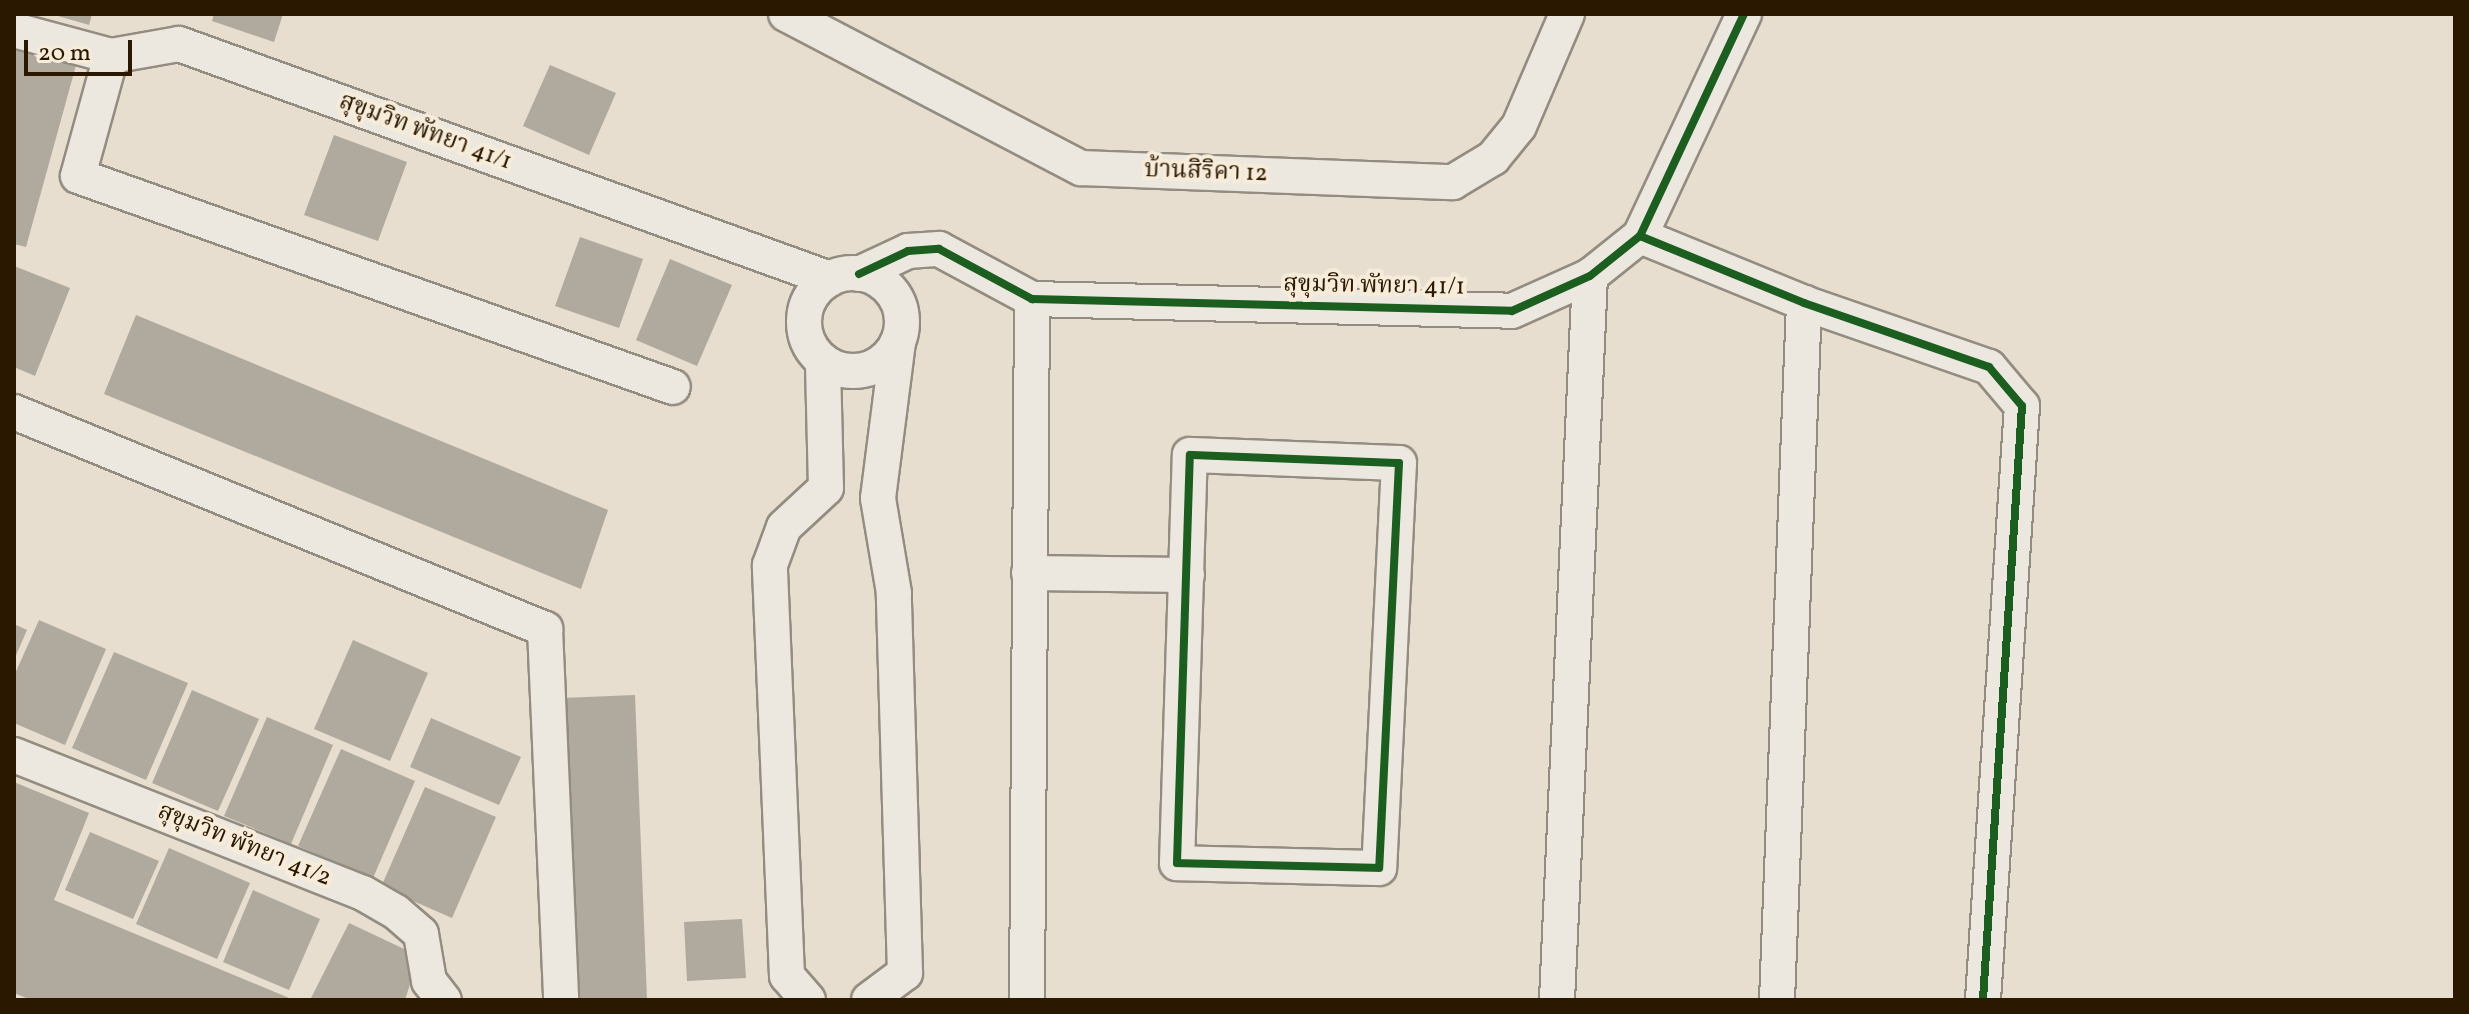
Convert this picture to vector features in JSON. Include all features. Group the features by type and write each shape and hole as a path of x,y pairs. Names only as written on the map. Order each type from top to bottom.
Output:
{"street":[{"name":"บ้านสิริคา 12","path":"786,14 1081,168 1453,182 1493,158 1519,126 1567,14"},
{"name":"สุขุมวิท พัทยา 41/1","path":"14,30 111,56 179,44 844,277 908,251 939,249 1032,299 1512,311 1590,276 1640,236 1744,14"},
{"path":"111,56 78,176 673,387"},
{"path":"1640,236 1804,303 1989,367 2022,406 1983,1000"},
{"path":"1557,1000 1590,276"},
{"path":"869,1000 905,973 894,593 878,498 902,326 895,297 886,286 844,277 810,298 805,311 807,339 823,361 843,370 866,370 885,360 898,341"},
{"path":"1027,1000 1032,299"},
{"path":"1777,1000 1804,303"},
{"path":"808,1000 787,976 770,565 784,527 826,488 823,361"},
{"path":"14,412 545,629 561,1000"},
{"path":"1190,455 1399,463 1379,868 1177,863 1187,575 1190,455"},
{"path":"826,488 878,498"},
{"path":"1029,573 1187,575"},
{"name":"สุขุมวิท พัทยา 41/2","path":"14,755 363,893 396,912 421,934 437,990"}],"building":[{"path":"51,14 92,14 89,25"},
{"path":"214,14 283,14 274,42 212,21"},
{"path":"14,40 78,58 26,247 14,244"},
{"path":"550,65 616,93 589,155 523,126"},
{"path":"334,135 407,162 378,241 304,215"},
{"path":"580,237 643,259 619,328 555,306"},
{"path":"670,259 732,285 697,366 636,340"},
{"path":"14,266 70,288 35,376 14,367"},
{"path":"136,315 608,510 581,589 104,394"},
{"path":"39,620 106,649 65,745 14,723 14,676"},
{"path":"14,624 27,630 14,660"},
{"path":"353,640 428,673 390,761 314,729"},
{"path":"114,652 188,683 146,780 72,748"},
{"path":"192,690 259,719 218,811 152,783"},
{"path":"635,695 647,1000 574,1000 562,698"},
{"path":"267,717 333,745 291,844 224,816"},
{"path":"431,718 521,757 499,805 410,767"},
{"path":"341,749 415,781 373,878 298,846"},
{"path":"14,782 89,813 54,900 294,1000 31,1000 14,993"},
{"path":"425,787 496,817 452,918 381,887"},
{"path":"90,832 159,861 133,919 65,890"},
{"path":"169,848 250,883 217,959 136,924"},
{"path":"253,890 320,919 289,990 223,962"},
{"path":"742,919 746,978 687,981 684,922"},
{"path":"349,923 419,956 405,1000 310,1000"}],"cycle path":[{"path":"859,274 908,251 939,249 1032,299 1512,311 1590,276 1640,236 1744,14"},
{"path":"1640,236 1804,303 1989,367 2022,406 1983,1000"},
{"path":"1190,455 1399,463 1379,868 1177,863 1190,455"}]}
